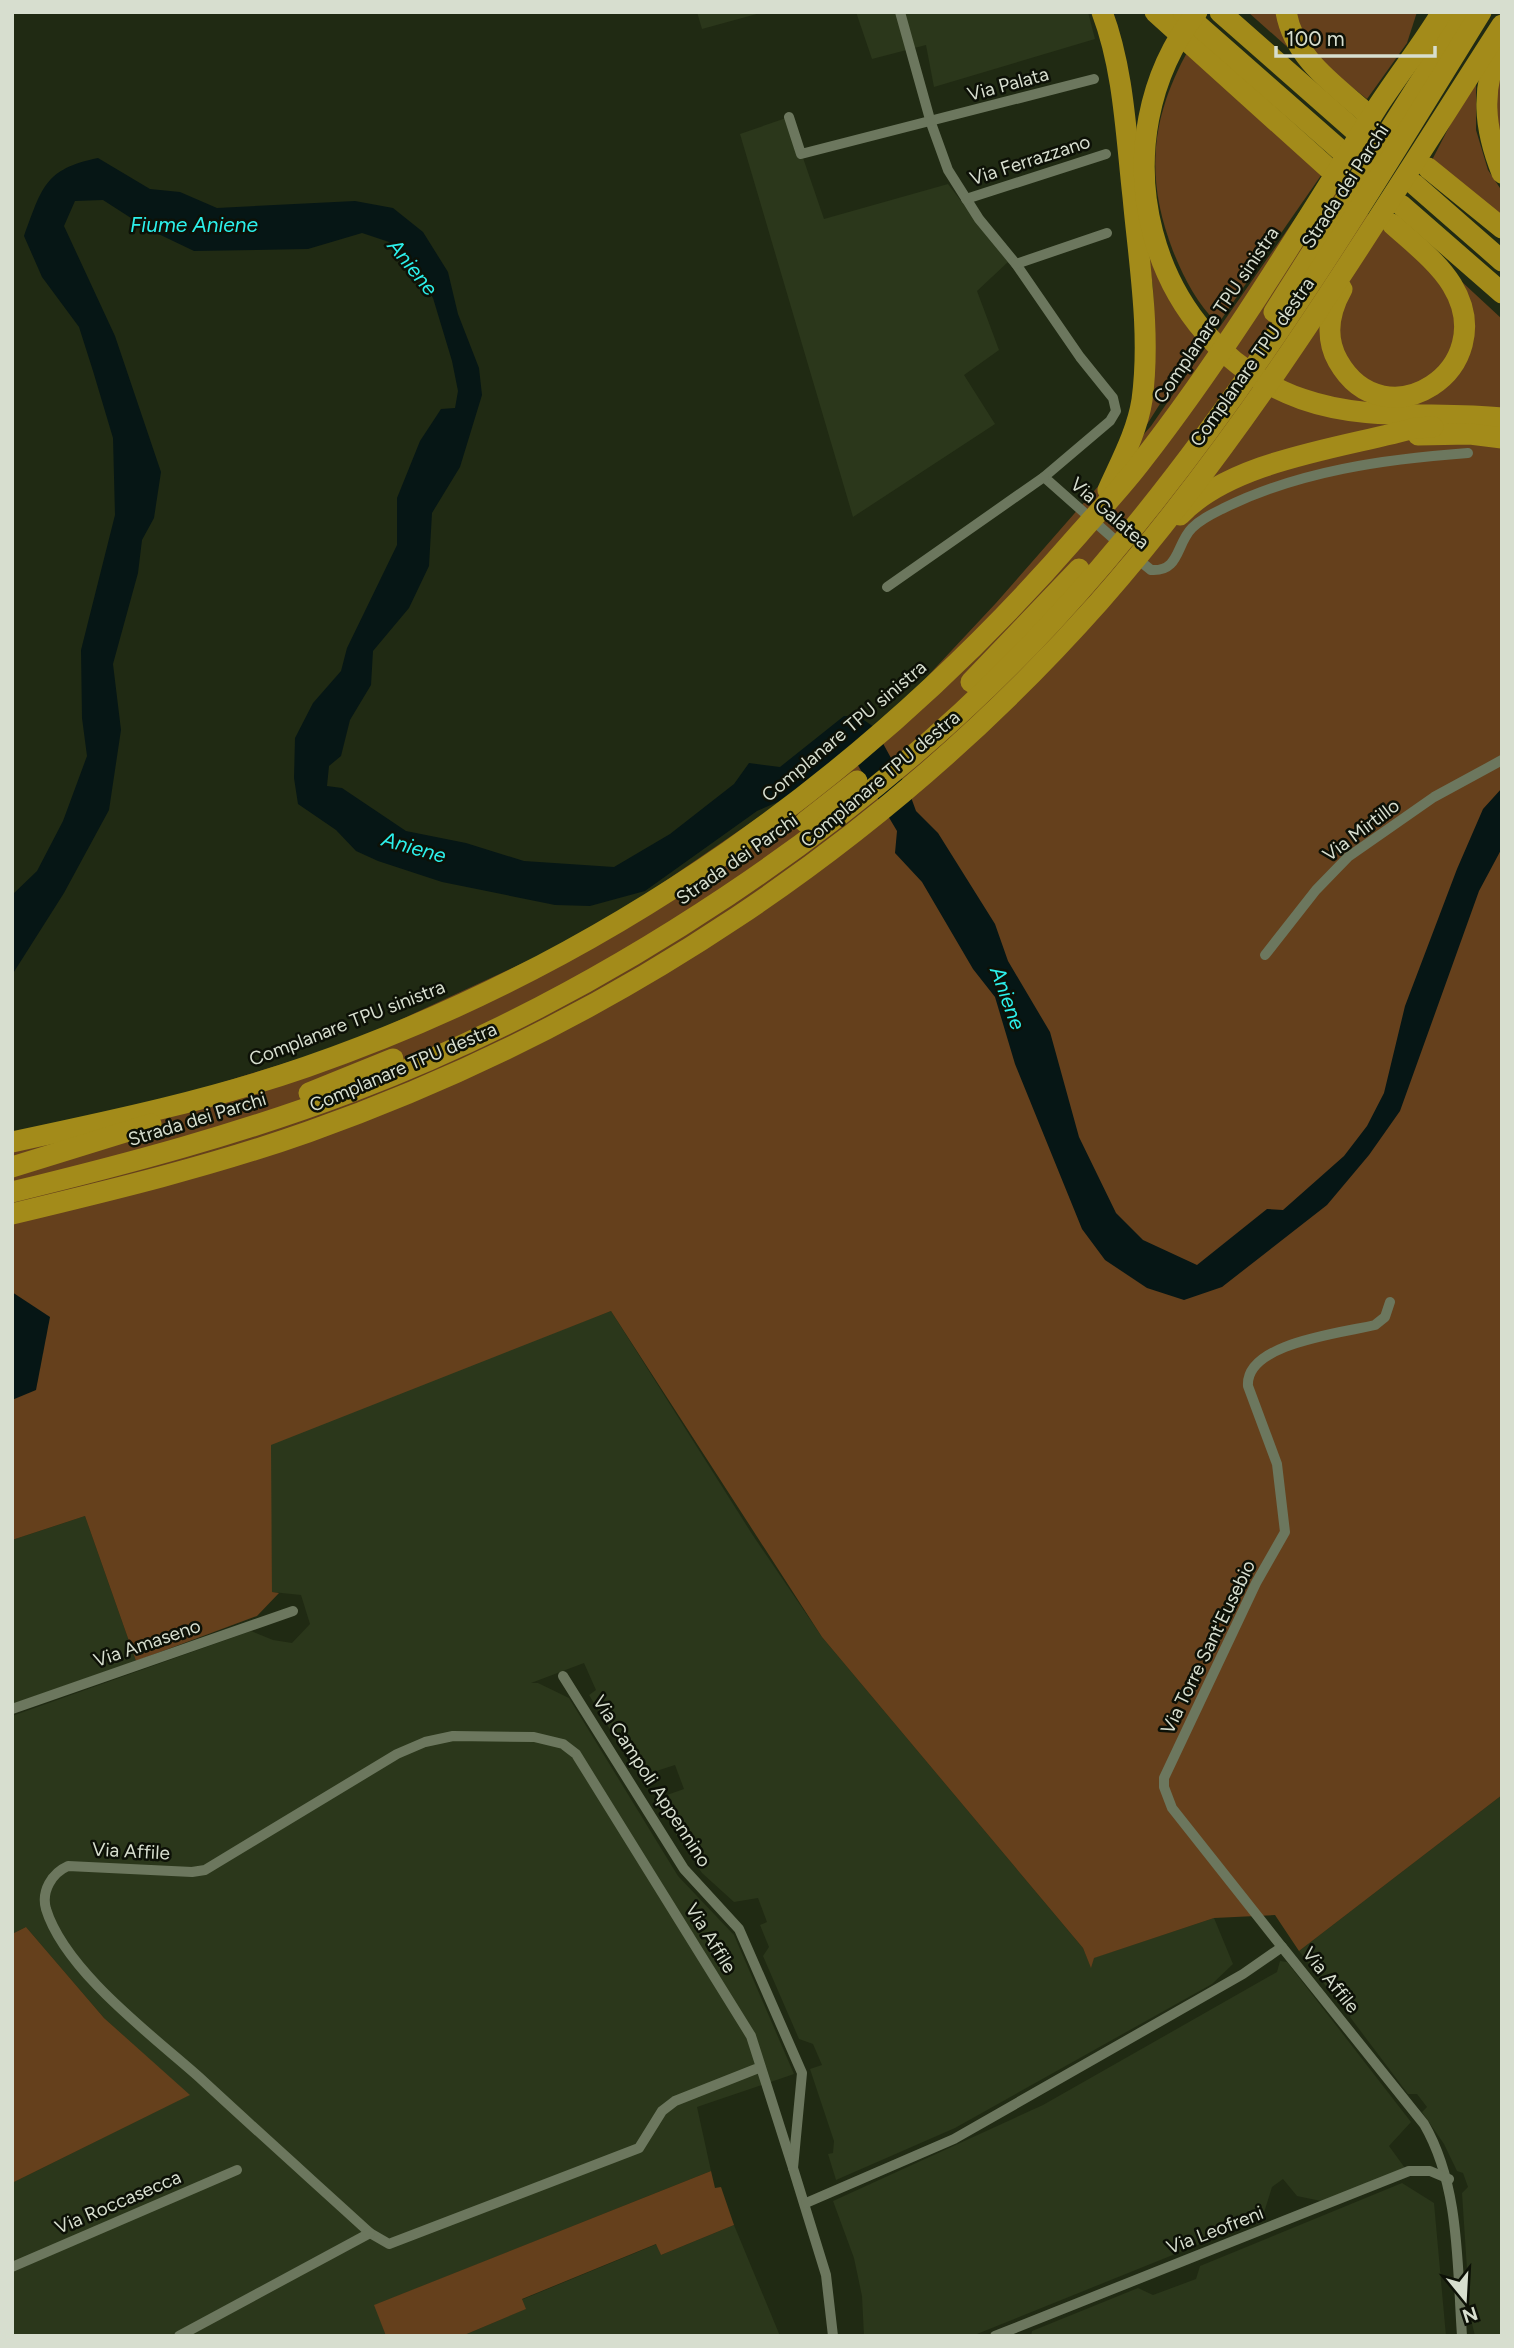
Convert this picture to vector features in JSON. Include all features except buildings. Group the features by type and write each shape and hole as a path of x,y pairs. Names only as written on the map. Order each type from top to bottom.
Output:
{"highway":[{"path":"1098,513 1133,434 1144,374 1143,298 1125,126 1118,75 1102,12"},
{"path":"1155,12 1334,159 1183,12"},
{"path":"1197,12 1163,68 1145,133 1145,198 1162,265 1196,323 1242,367 1299,398 1362,414 1502,418"},
{"path":"1220,12 1379,120"},
{"path":"1286,12 1297,44 1305,56 1379,120"},
{"path":"1402,71 1425,12"},
{"name":"Complanare TPU sinistra","path":"12,1143 145,1114 304,1068 443,1013 605,930 741,845 813,791 914,731 1140,463 1236,331 1320,202 1379,120 1402,71 1414,58 1442,12"},
{"name":"Strada dei Parchi","path":"12,1177 165,1140 300,1097 430,1045 694,918 836,817 914,731 976,677 1048,603 1159,472 1351,233 1379,120 1464,12"},
{"name":"Strada dei Parchi","path":"1379,120 1481,12"},
{"name":"Complanare TPU destra","path":"12,1214 207,1165 334,1122 487,1058 643,976 743,915 816,864 940,762 1007,700 1101,600 1231,436 1351,233 1422,167 1502,25"},
{"path":"1502,43 1489,76 1485,115 1502,173"},
{"path":"1422,167 1502,228"},
{"path":"1422,167 1497,254"},
{"path":"1351,233 1353,269 1338,296 1329,327 1334,354 1340,364 1356,383 1379,395 1408,396 1435,385 1446,376 1460,354 1465,338 1463,307 1451,282 1397,215 1502,293"},
{"path":"1101,600 1129,576 1186,509 1212,489 1262,467 1415,428 1471,426 1502,429"},
{"path":"1364,442 1438,434 1502,438"},
{"name":"Strada dei Parchi","path":"12,1192 199,1144 353,1091 515,1019 620,955"},
{"path":"12,1167 256,1090 304,1068"}],"street":[{"name":"Via Galatea","path":"900,12 931,123 945,162 965,199 1016,264 1116,404 1114,416 1102,429 1044,477 1151,570 1170,566 1184,538 1200,521 1266,490 1360,466 1468,453"},
{"name":"Via Palata","path":"789,117 801,154 920,123 931,123 1094,79"},
{"name":"Via Ferrazzano","path":"965,199 1106,154"},
{"path":"1016,264 1107,233"},
{"path":"887,587 1044,477"},
{"name":"Via Mirtillo","path":"1265,955 1316,890 1349,857 1434,797 1502,760"},
{"name":"Via Torre Sant'Eusebio","path":"1282,1947 1172,1808 1164,1787 1164,1778 1256,1583 1285,1532 1277,1464 1248,1386 1249,1373 1260,1359 1279,1348 1375,1325 1385,1317 1390,1302"},
{"name":"Via Amaseno","path":"12,1709 293,1611"},
{"name":"Via Campoli Appennino","path":"563,1676 684,1869 739,1929 802,2073 793,2168 826,2274 833,2336"},
{"name":"Via Affile","path":"761,2067 675,2101 662,2111 639,2148 402,2242 389,2244 370,2233 92,1979 67,1947 45,1906 46,1892 56,1872 75,1865 201,1871 397,1754 425,1742 453,1736 550,1740 576,1754 751,2036 761,2067 793,2168"},
{"name":"Via Affile","path":"806,2203 954,2139 1219,1988 1282,1947 1424,2124 1437,2147 1449,2179 1462,2336"},
{"name":"Via Roccasecca","path":"12,2267 237,2170"},
{"name":"Via Leofreni","path":"995,2336 1409,2171 1430,2171 1449,2179"},
{"path":"179,2336 370,2233"}],"shaded area":[{"path":"697,12 764,12 702,29"},
{"path":"856,12 1088,12 1095,39 934,87 926,45 872,59"},
{"path":"1248,12 1279,12 1303,61"},
{"path":"1291,12 1417,12 1407,43 1367,99 1320,62"},
{"path":"1189,49 1322,174 1218,324 1192,290 1173,251 1158,198 1155,173 1159,124 1176,74"},
{"path":"1502,56 1502,162 1492,83"},
{"path":"1476,75 1476,130 1488,170 1502,191 1502,220 1432,160"},
{"path":"789,117 824,219 948,184 1008,262 977,291 999,350 964,375 995,424 853,517 740,134"},
{"path":"1324,177 1386,230 1461,281 1502,319 1502,1795 1299,1951 1275,1915 1214,1918 1094,1958 1091,1968 1083,1948 822,1637 611,1311 271,1445 272,1592 279,1593 257,1616 136,1661 85,1516 12,1540 12,1135 182,1095 350,1043 560,946 645,895 832,767 895,711 996,603 1151,426"},
{"path":"1146,236 1201,339 1139,437 1154,331 1153,288"},
{"path":"611,1311 752,1534 822,1637 1083,1948 1091,1967 1093,1958 1214,1918 1233,1964 1212,1984 955,2128 836,2180 828,2154 833,2153 834,2141 810,2069 822,2065 813,2044 799,2039 763,1956 769,1947 760,1925 767,1922 758,1898 734,1902 702,1873 674,1831 664,1796 684,1789 675,1765 641,1775 634,1769 589,1695 596,1690 584,1663 531,1683 538,1683 569,1698 678,1876 734,1935 794,2074 697,2107 711,2171 375,2305 386,2336 188,2336 358,2243 354,2236 170,2336 12,2336 12,2183 189,2095 104,2018 26,1927 12,1934 12,1716 251,1631 273,1640 292,1643 310,1624 301,1595 272,1592 271,1528 264,1443"},
{"path":"85,1516 136,1661 12,1704 12,1540"},
{"path":"1502,1795 1502,2336 1475,2336 1470,2315 1462,2193 1468,2187 1463,2173 1457,2171 1444,2144 1422,2112 1427,2107 1417,2094 1408,2094 1350,2017 1354,2008 1348,2000 1338,2002 1299,1951"},
{"path":"26,1927 104,2018 190,2095 12,2183 12,1934"},
{"path":"1280,1961 1287,1962 1411,2122 1389,2146 1405,2168 1321,2201 1297,2196 1283,2179 1272,2187 1262,2219 972,2336 864,2336 862,2296 854,2258 833,2201 1043,2105 1277,1972"},
{"path":"711,2171 715,2188 721,2187 734,2225 661,2255 656,2244 522,2299 526,2309 462,2336 386,2336 374,2305"},
{"path":"1402,2183 1434,2203 1446,2336 1031,2336 1032,2331 1138,2288 1153,2295 1196,2279 1200,2266"},
{"path":"734,2225 780,2336 462,2336 525,2309 521,2300 657,2244 661,2255"}],"water":[{"name":"Fiume Aniene","path":"98,158 150,189 180,192 217,208 355,201 393,208 423,232 448,272 458,314 479,368 482,395 460,467 432,513 429,566 409,608 373,651 371,685 350,720 341,756 329,766 327,786 342,788 406,831 466,843 524,861 614,867 670,834 734,784 749,763 780,767 844,716 858,716 874,727 908,789 916,811 938,833 995,924 1008,961 1050,1032 1079,1137 1116,1213 1143,1240 1197,1265 1267,1209 1283,1210 1344,1156 1367,1126 1384,1093 1405,1006 1457,869 1483,809 1502,788 1502,848 1479,891 1400,1111 1369,1155 1327,1205 1222,1287 1184,1300 1147,1288 1105,1260 1082,1229 1015,1064 995,997 973,969 922,882 895,853 897,831 853,757 794,795 757,811 645,891 590,906 555,905 442,882 378,861 356,851 336,830 298,804 294,778 295,738 313,703 341,671 347,648 397,545 397,498 420,441 441,409 455,408 458,391 433,298 413,267 389,242 362,233 308,249 194,251 148,229 103,200 75,201 64,226 115,336 161,472 154,518 142,540 138,573 113,664 121,730 109,810 64,893 12,975 12,895 37,871 63,821 87,756 82,718 81,650 115,515 113,438 79,327 42,277 24,236 41,193 48,183 66,168"},
{"path":"12,1292 50,1317 36,1390 12,1400"}],"water label":[{"name":"Aniene","path":"413,267"},
{"name":"Aniene","path":"414,847"},
{"name":"Aniene","path":"1008,998"}]}
